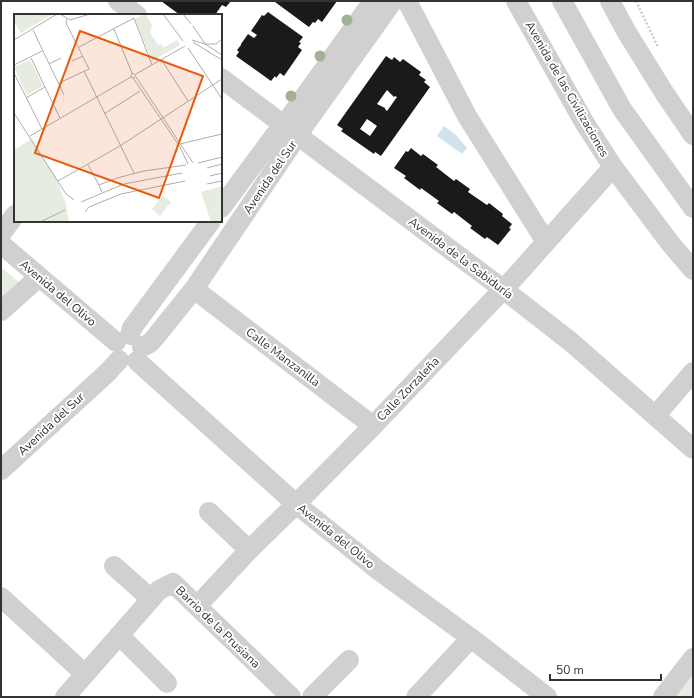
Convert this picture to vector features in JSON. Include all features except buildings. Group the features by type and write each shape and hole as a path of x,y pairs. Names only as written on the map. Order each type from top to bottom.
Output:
{"street":[{"path":"118,1 135,14"},
{"path":"391,1 467,116 546,242"},
{"name":"Avenida del Sur","path":"1,470 102,378 129,349 150,343 157,335 194,289 291,130 391,1"},
{"name":"Avenida de las Civilizaciones","path":"516,1 584,122 613,168 670,243 693,270"},
{"path":"562,1 622,108 693,208"},
{"path":"610,1 626,31 665,94 693,135"},
{"path":"626,1 653,56 665,94"},
{"name":"Avenida de la Sabiduría","path":"222,79 503,288 571,342 693,449"},
{"name":"Avenida del Sur","path":"222,207 275,135 291,130"},
{"name":"Calle Zorzaleña","path":"197,606 249,550 372,427 514,278 613,168"},
{"path":"1,234 14,217"},
{"name":"Avenida del Sur","path":"129,349 132,328 210,222"},
{"name":"Avenida del Olivo","path":"1,244 39,277 129,349 296,504 378,570 471,638 547,697"},
{"path":"1,311 39,277"},
{"name":"Calle Manzanilla","path":"194,289 364,419 372,427"},
{"path":"656,415 693,372"},
{"path":"209,512 249,550"},
{"path":"114,566 151,599"},
{"name":"Barrio de la Prusiana","path":"65,697 159,590 173,583 291,697"},
{"path":"1,596 85,674"},
{"path":"119,636 167,683"},
{"path":"416,697 471,638"},
{"path":"663,697 693,658"},
{"path":"312,697 349,660"}],"shaded area":[{"path":"1,267 21,284 1,302"},
{"path":"693,657 693,697 662,697"}],"water":[{"path":"444,126 456,135 467,148 462,154 437,136"}]}
